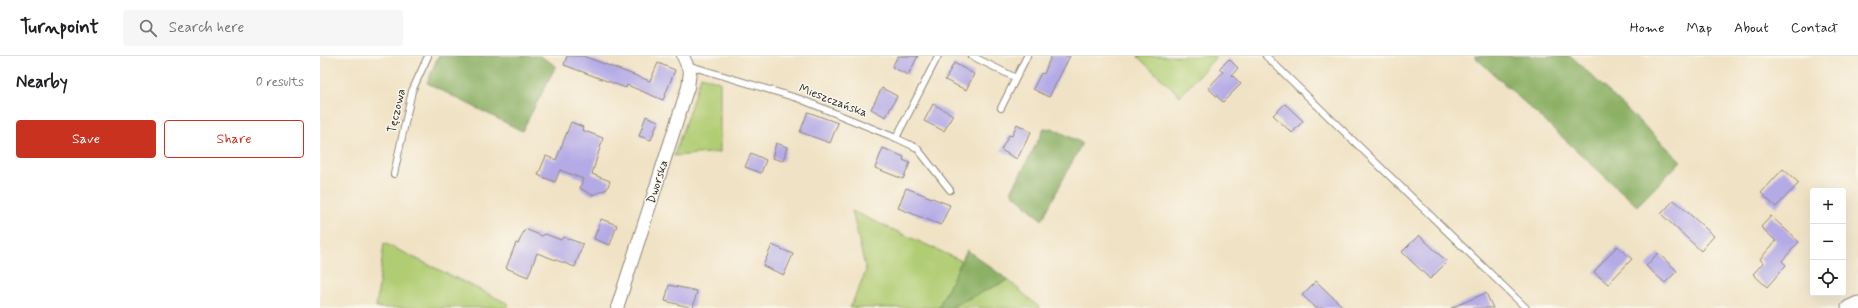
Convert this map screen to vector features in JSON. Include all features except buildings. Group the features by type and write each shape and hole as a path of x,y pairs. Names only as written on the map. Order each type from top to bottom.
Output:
{"street":[{"name":"Dworska","path":"617,308 688,87 690,72 685,61"}],"lane":[{"name":"Tęczowa","path":"394,174 412,91 428,56"},
{"path":"896,138 938,56"},
{"path":"972,56 1016,78"},
{"path":"1001,108 1027,56"},
{"path":"1266,56 1526,308"},
{"name":"Mieszczańska","path":"685,61 800,99 917,148 950,190"}],"green space":[{"path":"438,56 540,56 556,66 522,131 427,83"},
{"path":"1138,56 1217,56 1180,96"},
{"path":"1474,56 1571,56 1681,161 1637,206"},
{"path":"701,76 720,82 720,152 674,156"},
{"path":"1052,128 1082,143 1042,220 1011,192 1044,129"},
{"path":"852,211 962,261 938,308 850,308 866,271"},
{"path":"384,243 509,304 507,308 376,308"},
{"path":"967,250 1008,280 953,306 952,308 938,308"},
{"path":"1008,280 1040,308 952,308 953,306"}]}
